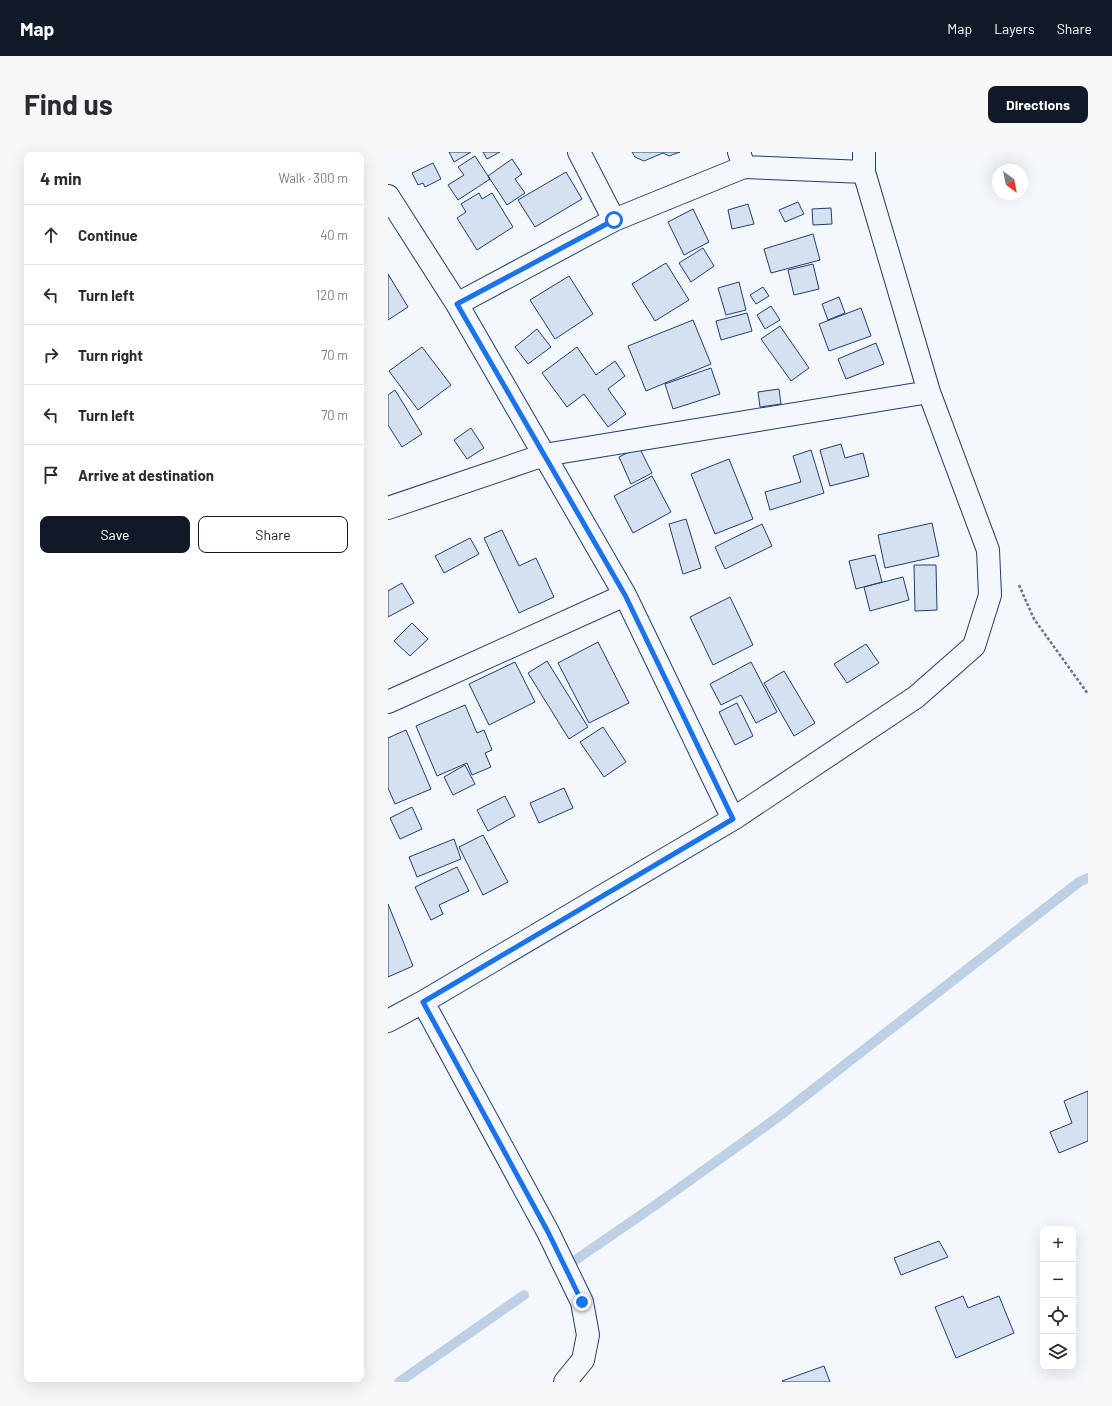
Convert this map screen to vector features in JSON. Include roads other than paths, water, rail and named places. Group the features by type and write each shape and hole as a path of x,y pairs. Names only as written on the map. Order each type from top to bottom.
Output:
{"street":[{"path":"579,152 614,220"},
{"path":"388,1021 423,1002 733,819 916,697 974,646 990,595 988,550 929,392 864,162 741,160 614,220 457,304"},
{"path":"388,196 457,304 625,595 733,819"},
{"path":"388,508 544,455 929,392"},
{"path":"388,702 625,595"},
{"path":"423,1002 548,1232 582,1302 588,1335 583,1360 565,1382"}],"waterway":[{"path":"574,1261 657,1204 778,1117 1079,882 1088,878"},
{"path":"399,1382 524,1295"}]}
